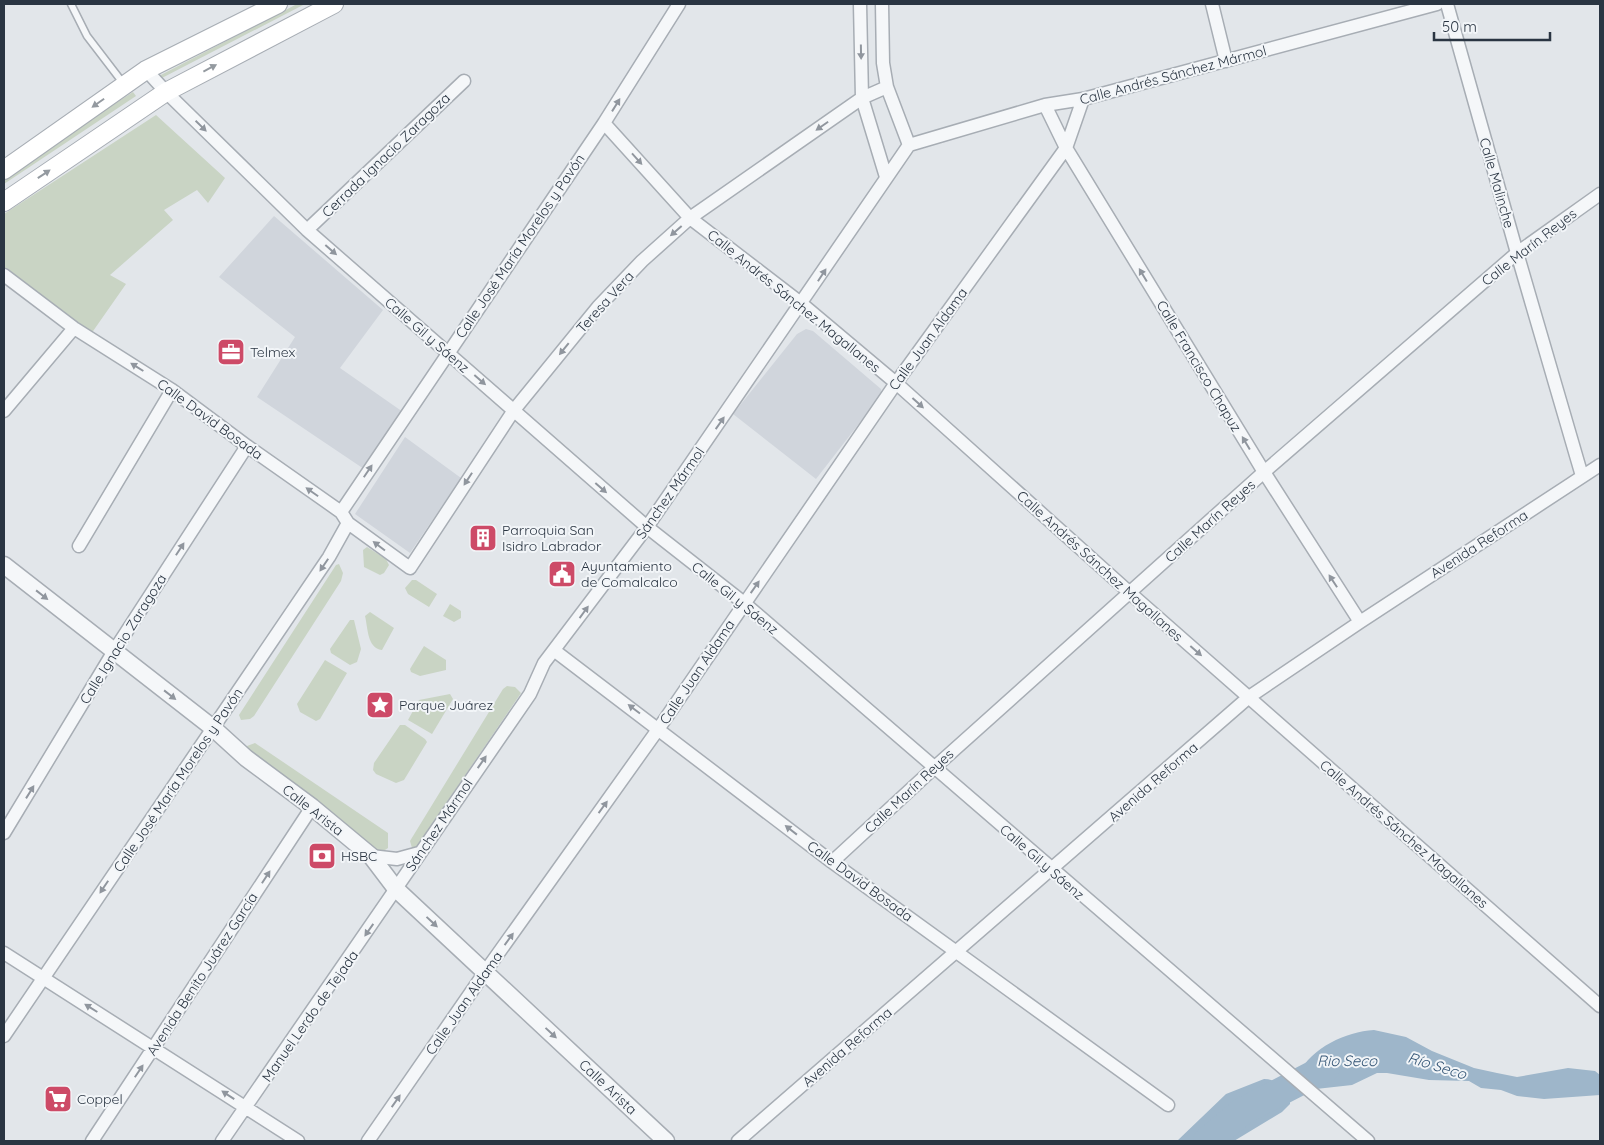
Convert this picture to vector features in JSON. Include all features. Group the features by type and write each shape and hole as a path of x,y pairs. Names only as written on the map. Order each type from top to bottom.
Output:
{"main road":[{"path":"4,170 146,70 278,4"},
{"path":"4,202 166,92 334,4"}],"street":[{"name":"Calle José María Morelos y Pavón","path":"341,512 447,352 604,123 679,4"},
{"path":"860,4 862,98 886,177"},
{"path":"882,4 883,63 887,87 910,146"},
{"path":"1212,4 1226,61"},
{"name":"Calle Andrés Sánchez Mármol","path":"910,146 1045,105 1083,99 1437,4"},
{"name":"Calle Malinche","path":"1447,4 1516,253 1582,476"},
{"name":"Calle Gil y Sáenz","path":"146,70 166,92 308,230 647,528 744,603 1368,1141"},
{"name":"Cerrada Ignacio Zaragoza","path":"308,230 464,81"},
{"name":"Teresa Vera","path":"411,567 514,410 598,307 642,261 690,218 862,98 887,87"},
{"name":"Calle Juan Aldama","path":"368,1141 485,972 660,728 896,383 1066,148 1083,99"},
{"name":"Calle Francisco Chapuz","path":"1045,105 1066,148 1264,472 1360,622"},
{"name":"Calle Andrés Sánchez Magallanes","path":"604,123 690,218 802,304 896,383 1130,593 1600,1006"},
{"name":"Sánchez Mármol","path":"396,889 530,694 544,663 556,651 647,528 802,304 886,177 910,146"},
{"name":"Calle Marín Reyes","path":"832,862 1264,472 1516,253 1600,194"},
{"name":"Calle David Bosada","path":"4,275 74,328 172,390 247,446 341,512 348,523 407,567 411,567"},
{"path":"4,411 74,328"},
{"path":"80,546 172,390"},
{"name":"Calle Ignacio Zaragoza","path":"4,833 114,651 247,446"},
{"name":"Avenida Reforma","path":"738,1141 1249,697 1600,465"},
{"name":"Calle José María Morelos y Pavón","path":"4,1036 329,557 348,523"},
{"name":"Calle Arista","path":"4,565 213,728 246,758 312,807 371,856 396,889 666,1141"},
{"name":"Calle David Bosada","path":"556,651 660,728 832,862 1168,1105"},
{"name":"Avenida Benito Juárez García","path":"92,1141 312,807"},
{"path":"371,856 397,859 419,853"},
{"name":"Manuel Lerdo de Tejada","path":"222,1141 396,889"},
{"path":"4,954 298,1141"}],"lane":[{"path":"71,4 87,36 124,84"}],"shaded area":[{"path":"274,216 383,310 340,368 403,412 364,469 257,397 295,337 219,277"},
{"path":"806,329 813,331 881,389 882,394 816,479 733,414 797,334"},
{"path":"405,437 461,478 410,553 355,514"}],"green space":[{"path":"297,4 305,4 160,79 157,77"},
{"path":"133,92 136,96 4,184 4,175"},
{"path":"156,115 225,178 208,203 197,190 164,210 173,220 110,275 126,284 91,334 4,271 4,214"},
{"path":"367,547 386,559 389,565 384,573 380,575 364,567 363,550"},
{"path":"339,564 343,573 341,581 254,716 250,719 241,720 239,715 336,565"},
{"path":"412,580 416,580 437,594 429,607 408,594 405,588"},
{"path":"450,604 461,611 461,618 454,622 443,616"},
{"path":"370,612 394,628 382,650 373,646 369,637 365,616"},
{"path":"350,620 354,620 361,649 357,662 350,665 331,653 330,649"},
{"path":"424,646 446,660 446,670 420,676 411,672 410,669"},
{"path":"325,660 347,673 320,719 316,721 300,712 297,704"},
{"path":"507,686 515,687 521,693 417,846 412,848 410,841 503,689"},
{"path":"450,694 453,699 432,734 408,720 419,700"},
{"path":"400,725 405,725 427,742 404,780 396,783 376,774 373,770 374,763"},
{"path":"255,743 388,833 388,848 382,852 373,851 248,752 247,746"}],"water":[{"name":"Rio Seco","path":"1374,1030 1406,1037 1432,1051 1474,1068 1517,1077 1568,1068 1595,1071 1600,1075 1600,1095 1544,1099 1517,1096 1501,1090 1481,1088 1469,1081 1429,1080 1387,1073 1377,1073 1352,1085 1316,1089 1298,1074 1312,1056 1331,1043 1352,1034"},
{"name":"Rio Seco","path":"1264,1079 1278,1083 1286,1090 1290,1104 1282,1112 1234,1141 1177,1141 1226,1094"}],"waterway":[{"name":"Río Seco","path":"1207,1141 1243,1111 1326,1068"}],"place":[{"name":"Telmex","path":"231,352"},
{"name":"Parroquia San Isidro Labrador","path":"483,538"},
{"name":"Ayuntamiento de Comalcalco","path":"562,574"},
{"name":"Parque Juárez","path":"380,705"},
{"name":"HSBC","path":"322,856"},
{"name":"Coppel","path":"58,1099"}]}
